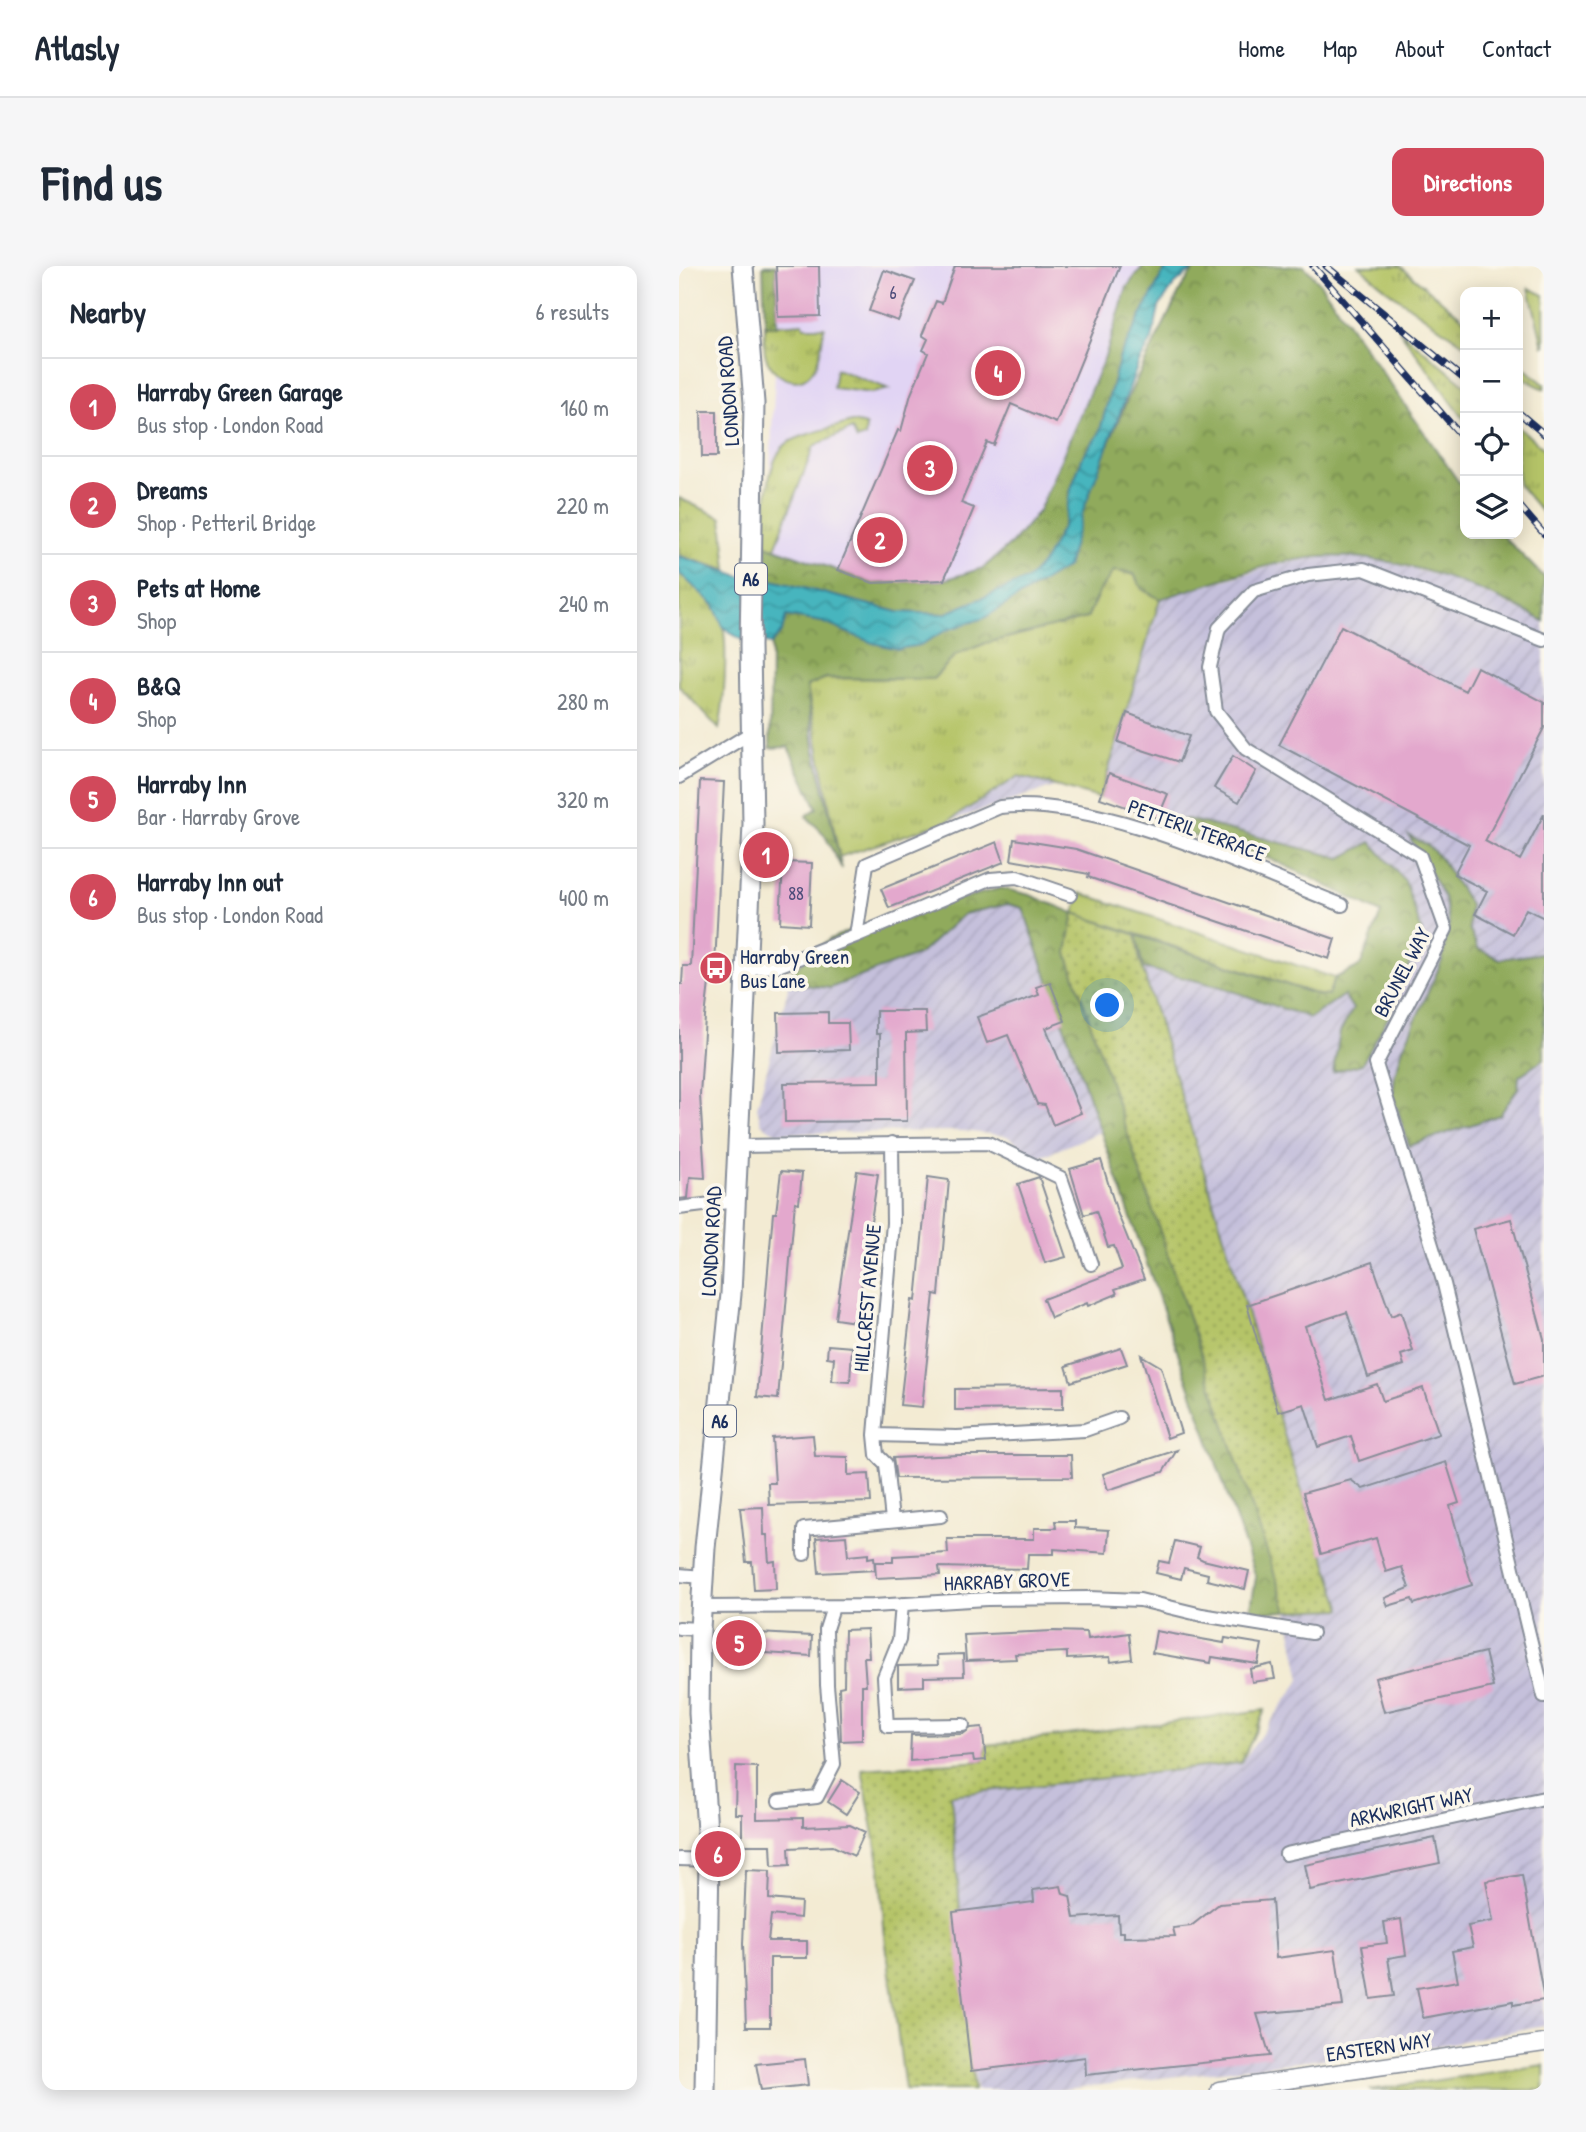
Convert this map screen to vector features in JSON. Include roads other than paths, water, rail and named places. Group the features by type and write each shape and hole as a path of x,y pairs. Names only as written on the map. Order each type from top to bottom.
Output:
{"main road":[{"name":"LONDON ROAD","path":"705,2090 709,1860 699,1713 700,1629 721,1410 740,1146 754,731 750,646 754,403 743,266"}],"street":[{"name":"BRUNEL WAY","path":"1544,640 1364,569 1308,575 1254,591 1219,628 1210,667 1216,711 1246,749 1420,856 1446,929 1376,1063 1444,1284 1538,1632 1544,1696"},
{"path":"679,777 754,731"},
{"name":"PETTERIL TERRACE","path":"856,936 867,864 1000,807 1020,805 1134,825 1342,905"},
{"path":"748,968 778,966 990,879 1017,877 1070,895"},
{"name":"HILLCREST AVENUE","path":"892,1143 893,1223 875,1435 877,1455 886,1464 892,1520"},
{"path":"740,1146 988,1143 1061,1178 1090,1264"},
{"path":"679,1208 736,1201"},
{"path":"875,1435 957,1437 1085,1430 1119,1418"},
{"path":"804,1554 804,1529 941,1516"},
{"path":"679,1575 703,1577"},
{"name":"HARRABY GROVE","path":"701,1607 833,1607 987,1599 1140,1600 1202,1615 1312,1633"},
{"path":"902,1604 899,1640 884,1677 887,1726 963,1725"},
{"path":"779,1801 817,1797 834,1765 826,1640 833,1607"},
{"path":"679,1629 700,1629"},
{"name":"ARKWRIGHT WAY","path":"1286,1854 1544,1798"},
{"path":"679,1860 709,1860"},
{"name":"EASTERN WAY","path":"1219,2090 1544,2043"}],"water":[{"path":"1167,266 1197,266 1174,285 1159,307 1152,340 1139,362 1083,511 1067,567 984,618 947,630 920,645 898,649 873,643 822,622 786,616 782,631 771,644 740,639 723,627 714,605 679,573 679,556 746,578 768,579 898,612 944,614 1028,579 1045,560 1064,524 1071,489 1083,456 1099,434 1120,356"}],"railway":[{"path":"1313,266 1460,434"},
{"path":"1326,266 1460,376"},
{"path":"1519,413 1544,434"},
{"path":"1523,510 1544,534"}],"place":[{"name":"B&Q","path":"998,373"},
{"name":"Pets at Home","path":"930,468"},
{"name":"Dreams","path":"880,540"},
{"name":"Harraby Green Garage","path":"766,855"},
{"name":"Harraby Green Bus Lane","path":"716,968"},
{"name":"Harraby Inn","path":"739,1643"},
{"name":"Harraby Inn out","path":"718,1854"}]}
